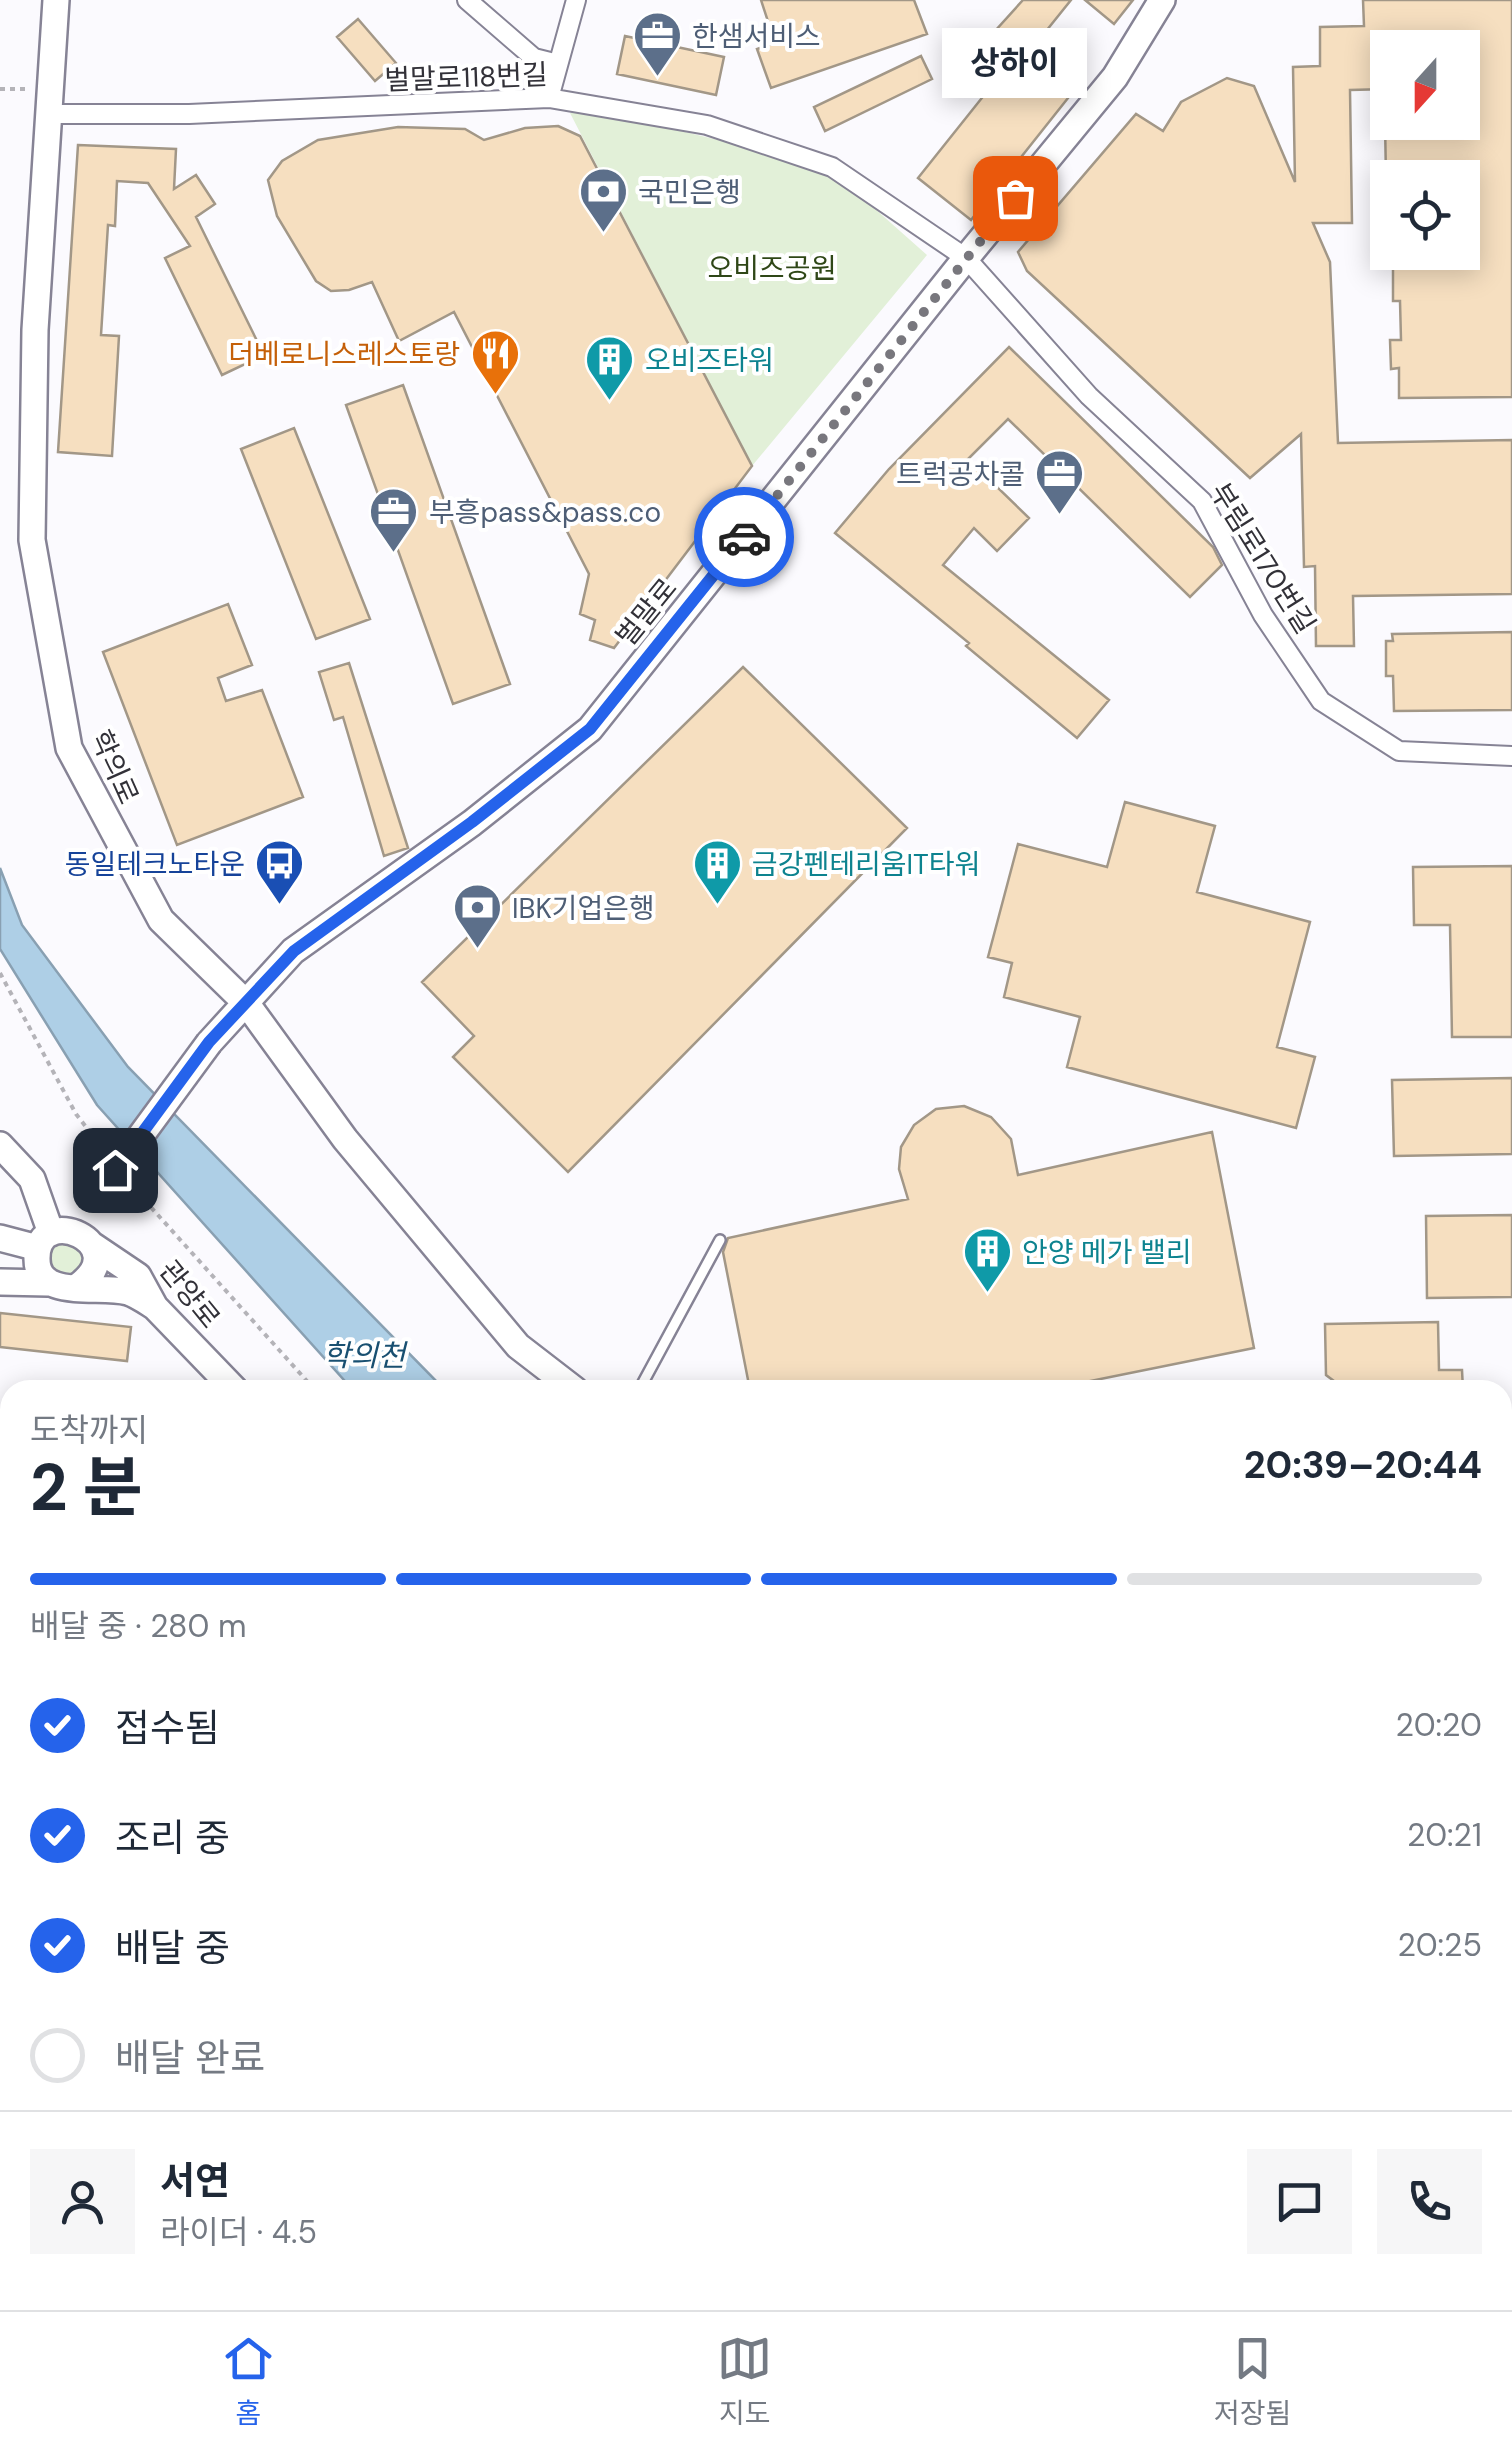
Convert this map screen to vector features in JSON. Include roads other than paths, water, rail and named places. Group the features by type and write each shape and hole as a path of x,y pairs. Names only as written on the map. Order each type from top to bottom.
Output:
{"street":[{"name":"학의로","path":"56,0 35,330 32,540 70,748 162,920 247,1004 344,1139 518,1346 562,1380"},
{"path":"466,0 534,58 558,64"},
{"path":"549,98 576,0"},
{"name":"벌말로","path":"64,1239 209,1042 294,951 472,822 590,729 1115,77 1162,0"},
{"name":"벌말로118번길","path":"51,114 189,114 549,98 707,126 832,166 966,258"},
{"name":"부림로170번길","path":"966,258 1089,396 1202,502 1263,615 1321,701 1398,751 1512,756"},
{"path":"0,1144 32,1179 64,1239 94,1268 78,1286"},
{"path":"0,1238 64,1239"},
{"path":"48,1283 36,1261 64,1239"},
{"name":"관양로","path":"64,1239 138,1276 155,1306 225,1380"},
{"path":"0,1282 129,1292 155,1306"}],"lane":[{"path":"644,1380 720,1240"}],"water":[{"name":"학의천","path":"0,868 22,925 128,1067 435,1380 344,1380 97,1105 0,949"}],"place":[{"name":"한샘서비스","path":"657,78"},
{"name":"상하이","path":"1015,198"},
{"name":"국민은행","path":"603,234"},
{"name":"더베로니스레스토랑","path":"495,396"},
{"name":"오비즈타워","path":"610,402"},
{"name":"트럭공차콜","path":"1060,516"},
{"name":"부흥pass&pass.co","path":"394,554"},
{"name":"동일테크노타운","path":"280,906"},
{"name":"금강펜테리움IT타워","path":"717,906"},
{"name":"IBK기업은행","path":"477,950"},
{"name":"안양 메가 밸리","path":"987,1294"}],"park label":[{"name":"오비즈공원","path":"772,268"}]}
